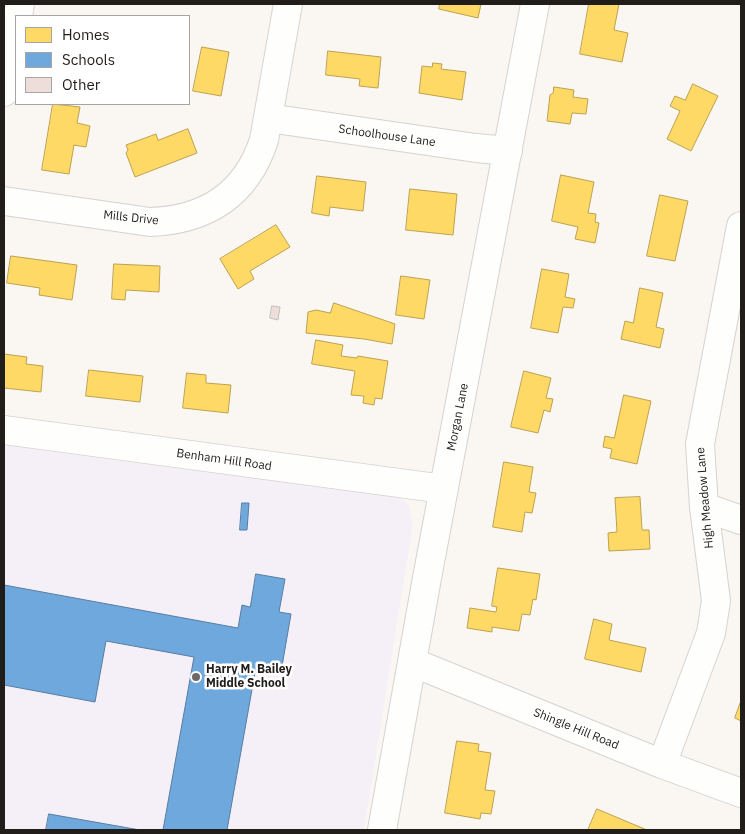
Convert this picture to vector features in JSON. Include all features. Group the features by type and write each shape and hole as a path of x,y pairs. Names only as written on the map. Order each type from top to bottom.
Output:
{"street":[{"name":"Mills Drive","path":"4,201 150,222 170,221 189,217 222,201 237,187 260,153 288,4"},
{"name":"Morgan Lane","path":"382,830 444,489 536,4"},
{"path":"4,92 15,32"},
{"name":"Schoolhouse Lane","path":"268,118 508,151"},
{"name":"High Meadow Lane","path":"662,764 711,634 716,601 704,507 700,444 741,226"},
{"name":"Benham Hill Road","path":"4,430 444,489"},
{"path":"704,507 741,520"},
{"name":"Shingle Hill Road","path":"412,662 662,764 741,793"}],"shaded area":[{"name":"Harry M. Bailey Middle School","path":"4,445 395,495 409,505 413,524 364,830 4,830"}],"building: Homes":[{"path":"440,4 481,4 478,18 439,9"},
{"path":"589,4 619,4 614,30 628,33 622,62 580,54"},
{"path":"202,47 229,52 221,96 193,91"},
{"path":"328,51 381,57 378,88 359,86 360,79 326,75"},
{"path":"433,63 442,64 441,69 466,72 462,100 419,93 422,66 432,67"},
{"path":"693,84 718,96 691,151 667,139 680,111 670,106 675,96 685,100"},
{"path":"554,87 574,90 573,97 588,99 586,114 572,113 570,124 547,121 550,95 553,93"},
{"path":"53,105 80,107 77,123 90,126 86,147 74,145 69,174 42,170"},
{"path":"188,129 197,153 135,177 126,153 128,150 126,145 156,134 158,140"},
{"path":"561,175 594,182 588,213 596,214 595,222 599,223 595,243 575,239 578,227 552,221"},
{"path":"317,176 366,182 363,211 330,207 329,216 312,213"},
{"path":"410,189 457,194 453,235 406,230"},
{"path":"660,195 688,201 675,261 647,256"},
{"path":"276,225 290,247 250,271 254,279 238,289 220,259"},
{"path":"11,256 77,265 72,300 39,295 40,288 7,283"},
{"path":"114,264 160,266 159,292 126,290 125,300 112,299"},
{"path":"542,269 569,274 565,297 575,299 573,308 563,307 558,333 531,328"},
{"path":"401,276 430,280 424,319 396,315"},
{"path":"640,288 663,293 656,327 664,329 660,348 621,339 625,321 633,323"},
{"path":"334,303 395,324 392,344 306,333 308,312 316,310 330,313"},
{"path":"316,340 343,345 341,356 357,358 358,356 388,361 382,399 375,398 374,405 363,403 364,396 351,395 355,371 312,364"},
{"path":"4,354 27,357 26,364 43,366 41,392 4,388"},
{"path":"89,370 143,376 140,402 86,396"},
{"path":"524,371 551,378 546,398 553,399 550,412 544,410 538,433 511,427"},
{"path":"187,373 206,375 206,383 231,385 228,413 183,408"},
{"path":"624,395 651,401 637,464 610,458 612,449 603,447 605,436 614,438"},
{"path":"504,462 533,467 529,492 536,493 532,513 525,512 522,532 493,527"},
{"path":"640,497 642,530 649,530 650,549 609,551 608,533 617,532 615,498"},
{"path":"498,568 540,574 536,600 533,599 530,615 522,614 519,631 492,627 492,632 467,628 470,608 496,612 497,607 492,606"},
{"path":"594,619 612,624 609,640 646,648 641,672 585,659"},
{"path":"741,701 741,721 735,718"},
{"path":"457,741 479,744 478,751 491,753 485,790 495,791 491,814 481,813 480,819 445,813"},
{"path":"597,809 647,830 588,830"}],"building: Schools":[{"path":"242,503 249,503 247,530 240,530"},
{"path":"256,574 285,579 279,612 291,614 281,672 256,667 227,830 163,830 194,657 106,641 95,702 4,685 4,585 238,628 242,605 250,607"},
{"path":"49,814 140,830 46,830"}],"building: Other":[{"path":"272,306 280,307 278,320 270,318"}],"place":[{"name":"Harry M. Bailey Middle School","path":"196,677"}]}
